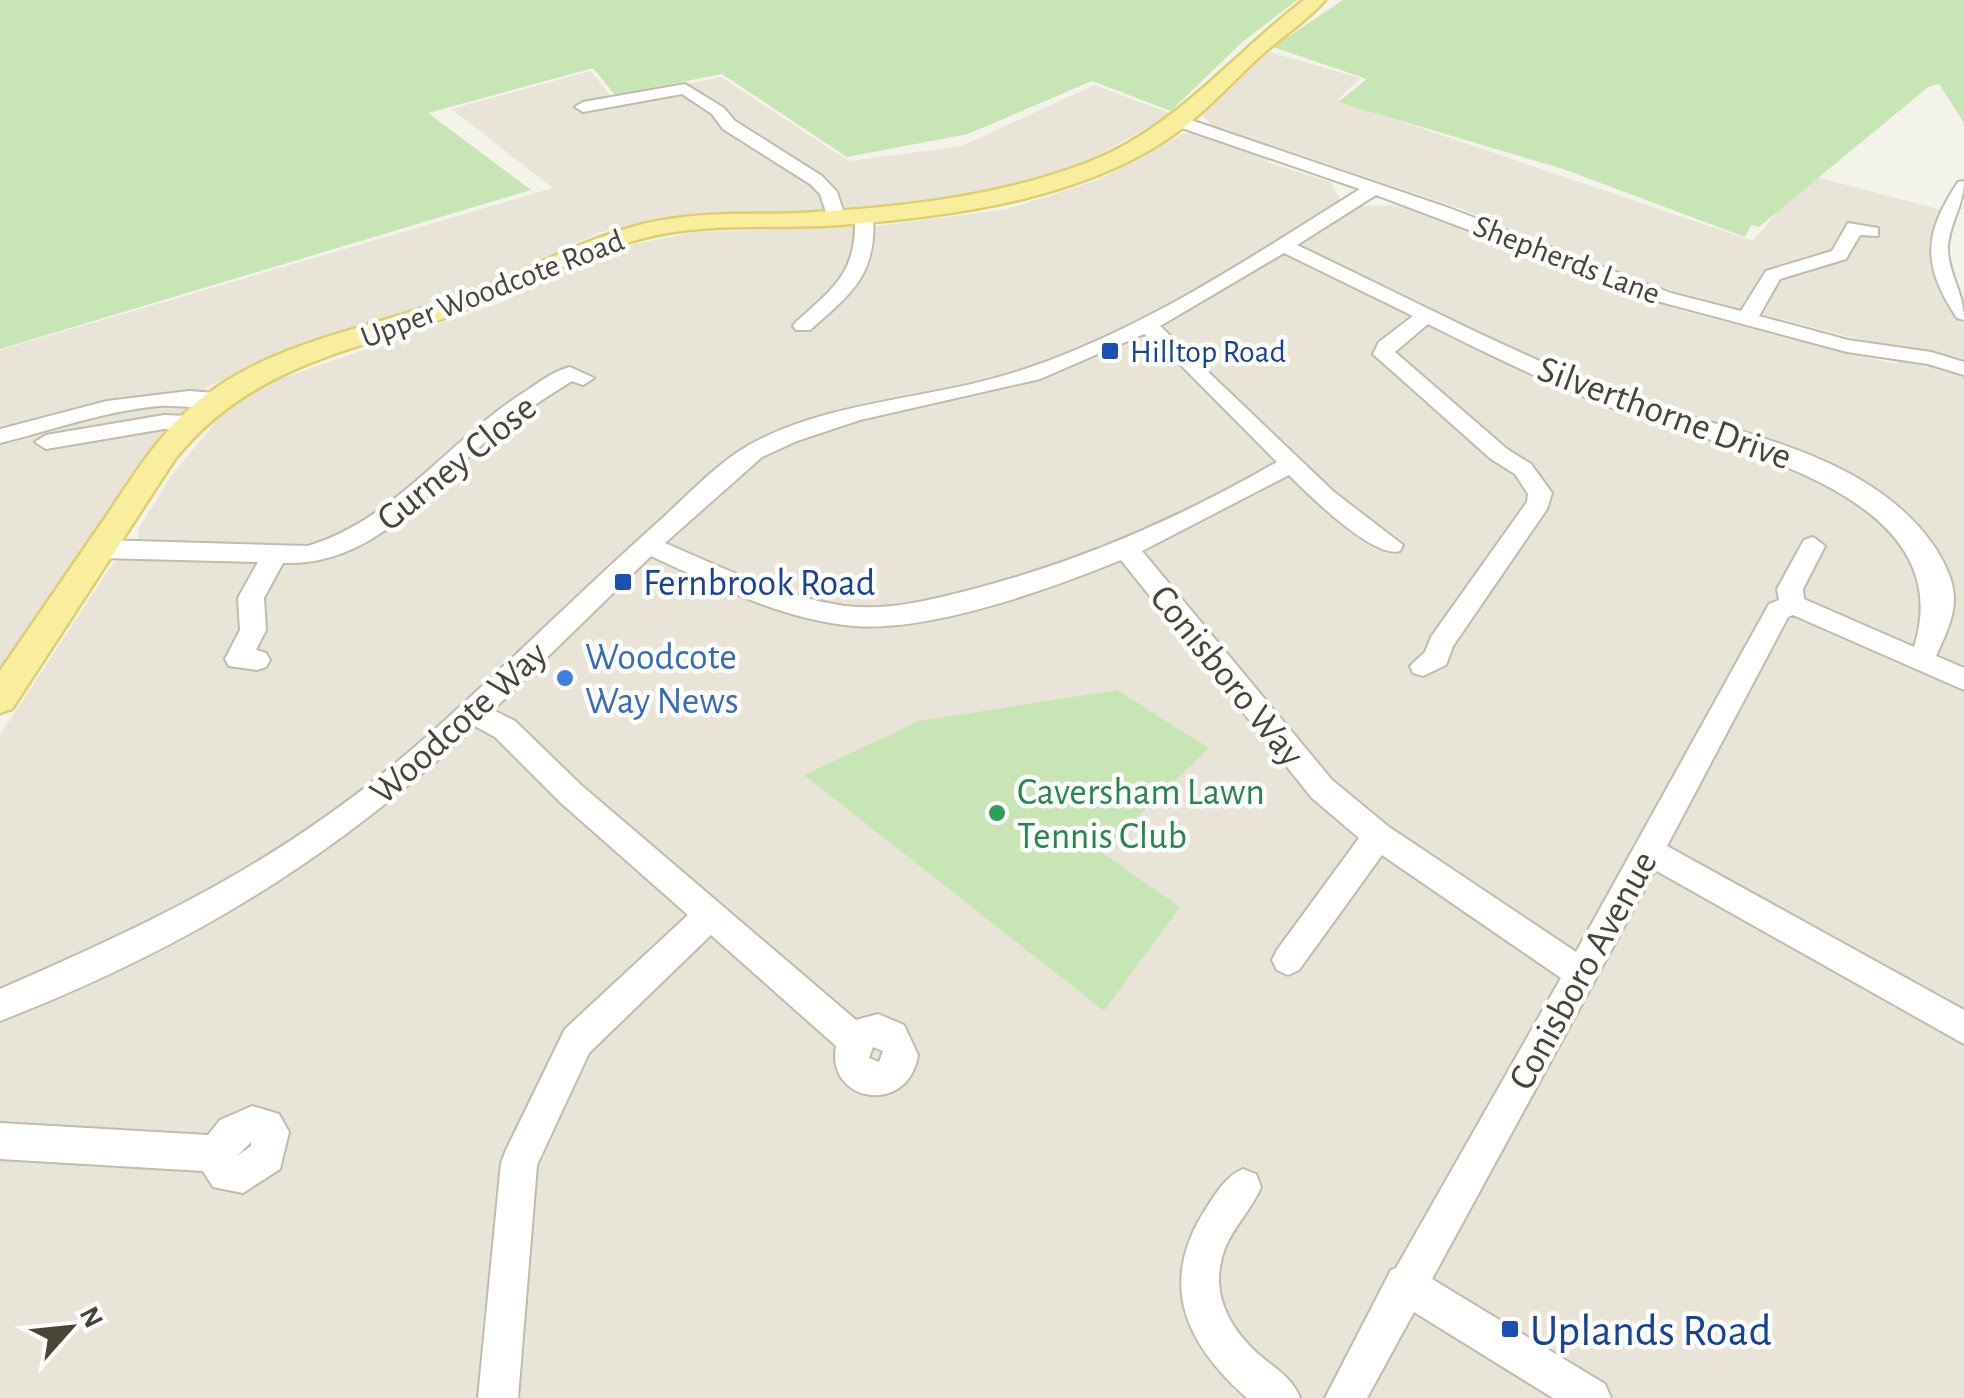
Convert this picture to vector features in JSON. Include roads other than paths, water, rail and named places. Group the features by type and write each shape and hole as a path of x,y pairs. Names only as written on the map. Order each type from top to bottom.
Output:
{"main road":[{"name":"Upper Woodcote Road","path":"0,699 188,423 215,400 253,377 475,300 618,236 700,222 864,216 967,203 1098,166 1179,121 1276,31 1316,0"}],"street":[{"path":"583,107 685,89 718,111 729,124 816,180 828,192 836,217"},
{"name":"Shepherds Lane","path":"1179,121 1374,188 1628,284 1847,346 1932,358 1964,368"},
{"path":"1964,186 1936,244 1944,282 1964,314"},
{"name":"Woodcote Way","path":"0,1004 223,900 327,835 413,768 739,464 796,430 851,412 979,389 1030,375 1148,327 1374,188"},
{"path":"1746,320 1773,275 1839,255 1863,230 1866,208"},
{"path":"818,319 855,279 866,255 864,216"},
{"name":"Silverthorne Drive","path":"1282,245 1629,406 1798,459 1833,474 1876,500 1918,541 1939,580 1943,612 1920,660"},
{"path":"1422,666 1436,658 1440,644 1539,503 1540,494 1523,469 1499,454 1384,354 1386,346 1429,314"},
{"path":"1148,327 1172,344 1326,498 1391,545"},
{"name":"Gurney Close","path":"101,549 274,556 309,555 342,546 376,530 400,512 471,442 521,403 572,372"},
{"path":"0,436 144,403 179,398 215,400"},
{"path":"0,451 164,422 188,423"},
{"path":"650,546 769,598 846,616 918,612 1034,584 1128,551 1216,509 1292,464"},
{"name":"Conisboro Avenue","path":"1345,1398 1405,1284 1649,852 1778,611 1792,604 1790,590 1813,546"},
{"name":"Conisboro Way","path":"1128,551 1222,670 1331,796 1378,836 1580,974"},
{"path":"239,659 252,630 251,598 274,556"},
{"path":"1792,604 1964,680"},
{"path":"474,713 505,730 708,916 856,1042"},
{"path":"1288,960 1378,836"},
{"path":"1649,852 1964,1028"},
{"path":"498,1398 519,1162 577,1041 708,916"},
{"path":"0,1141 218,1154"},
{"path":"1243,1187 1206,1247 1201,1284 1206,1322 1226,1355 1280,1398"},
{"path":"1405,1284 1591,1398"}],"place":[{"name":"Hilltop Road","path":"1110,351"},
{"name":"Fernbrook Road","path":"623,582"},
{"name":"Woodcote Way News","path":"565,678"},
{"name":"Caversham Lawn Tennis Club","path":"997,813"},
{"name":"Uplands Road","path":"1510,1329"}]}
